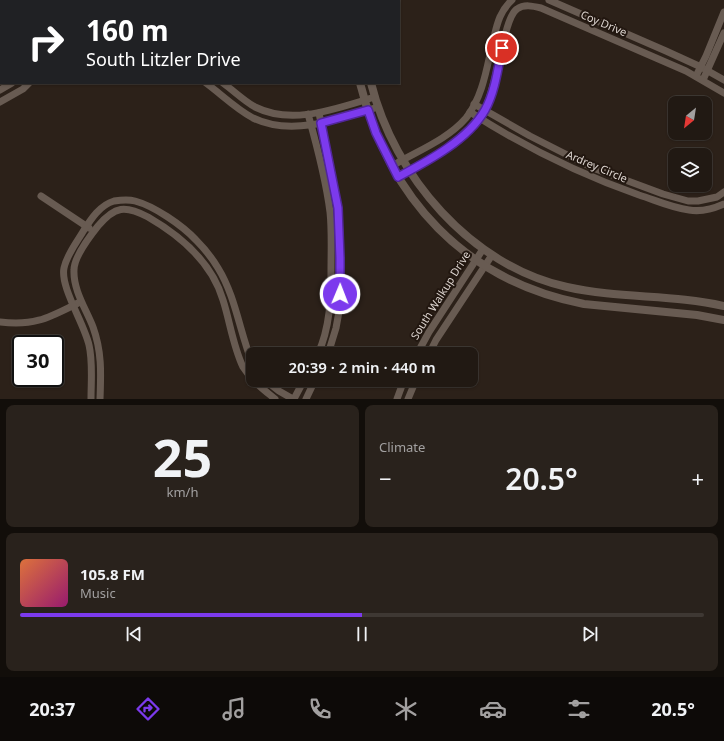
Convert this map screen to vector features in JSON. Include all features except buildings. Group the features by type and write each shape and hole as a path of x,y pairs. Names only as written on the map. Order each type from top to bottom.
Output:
{"street":[{"name":"Coy Drive","path":"549,0 704,69 724,80"},
{"path":"392,166 444,137 470,112 481,90 498,19 501,12 510,1 516,9 508,22 490,98 485,110 466,134 398,177"},
{"name":"Coy Drive","path":"516,9 532,6 540,8 686,71 724,93"},
{"path":"703,80 704,69 724,12"},
{"path":"696,76 704,69 724,33"},
{"path":"0,90 10,84"},
{"path":"0,102 23,89 28,84"},
{"path":"207,84 252,118 266,123 282,126 297,127 311,125 378,107"},
{"path":"224,84 248,102 266,111 286,116 318,113 375,97"},
{"path":"360,84 364,100 376,133 392,166 412,199 430,221 452,241 485,266 525,288 570,302 697,315 724,320"},
{"path":"371,84 383,121 418,184 450,221 469,239 492,255 531,275 566,287 589,291 686,300 724,306"},
{"name":"Ardrey Circle","path":"474,104 530,136 593,168 663,194 688,201 698,201 717,197 724,192"},
{"name":"Ardrey Circle","path":"470,112 537,152 623,189 668,205 688,210 701,211 724,204"},
{"path":"318,113 338,208 340,306 336,328 330,347"},
{"path":"308,114 327,193 330,213 331,305 320,347"},
{"path":"41,196 94,231"},
{"path":"91,399 91,365 89,345 74,305 66,289 64,268 67,258 97,212 105,205 113,202 122,200 134,201 164,215 195,239 218,268 228,288 246,347"},
{"path":"100,399 101,362 98,345 74,280 74,270 77,259 94,231 105,218 122,208 131,209 164,226 179,237 204,264 217,284 223,298 242,365 248,376 259,387 275,399"},
{"name":"South Walkup Drive","path":"421,347 483,249"},
{"name":"South Walkup Drive","path":"432,347 492,255"},
{"path":"0,322 21,324 47,319 82,302"},
{"path":"274,387 293,399 300,387"},
{"path":"306,399 312,387"},
{"path":"397,399 401,387"},
{"path":"408,399 413,387"}],"route":[{"path":"340,294 340,233 338,208 321,123 368,110 376,133 398,177 466,134 485,110 490,98 502,48"}]}
